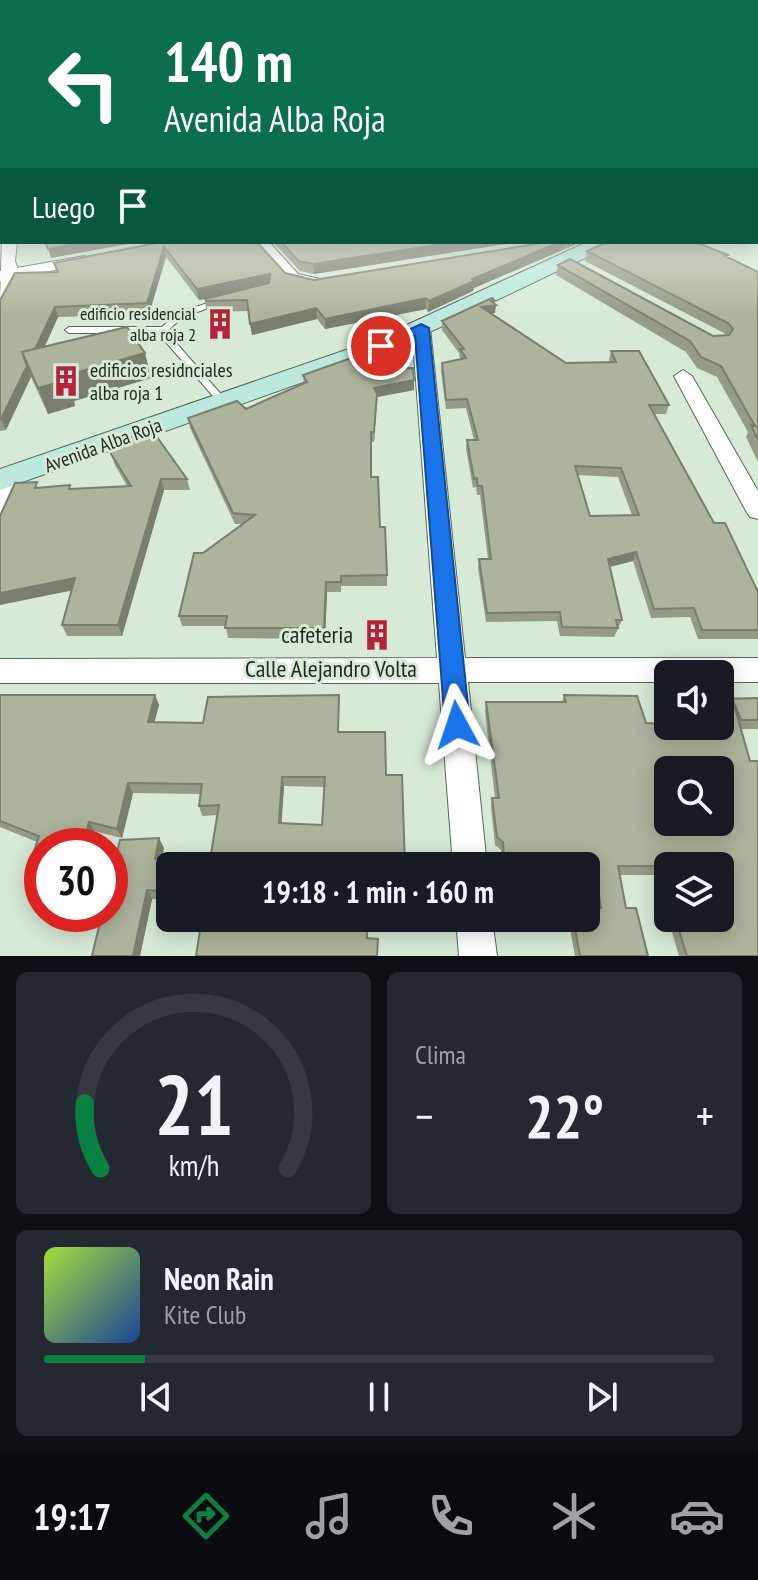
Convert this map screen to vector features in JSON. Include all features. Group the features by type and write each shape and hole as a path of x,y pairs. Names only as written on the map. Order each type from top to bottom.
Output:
{"main road":[{"name":"Avenida Alba Roja","path":"6,478 421,328 574,263 600,244"}],"street":[{"path":"263,244 293,278 314,282 329,279"},
{"path":"0,293 5,264 97,258"},
{"path":"421,328 469,852"},
{"path":"683,376 758,511"},
{"path":"0,510 6,478"},
{"name":"Calle Alejandro Volta","path":"0,671 758,670"},
{"path":"475,932 478,956"}],"lane":[{"path":"164,330 179,315 234,297"},
{"path":"69,330 164,330"},
{"path":"164,330 167,338 223,402"}],"building":[{"path":"46,244 74,244 48,249"},
{"path":"152,244 259,244 285,273 314,280 536,244 555,244 429,301 426,298 325,319 316,308 250,324 247,300 205,299 269,283 270,274 197,289 164,247 147,303 55,307 35,349 22,352 27,366 0,419 0,300 15,273 58,272 54,263"},
{"path":"283,244 443,244 313,264 299,261"},
{"path":"603,244 700,244 758,272 758,440 751,425 755,426 721,366 701,357 690,341 558,265 570,259 713,336 729,335 733,329 728,323 587,251"},
{"path":"492,298 496,305 481,307 566,363 616,362 611,351 639,351 669,405 649,405 714,523 725,523 758,592 758,630 702,630 694,608 654,609 636,552 608,559 622,620 616,620 618,628 562,627 560,612 487,613 479,559 491,559 482,486 478,486 477,478 474,479 467,440 478,440 467,399 446,400 442,363 466,358 460,349 464,349 442,321","holes":["575,466 621,468 639,515 590,516"]},
{"path":"127,327 145,353 65,376 67,380 38,388 22,352"},
{"path":"354,357 361,369 413,368 414,380 374,388 377,394 374,432 371,432 371,477 378,477 380,527 385,527 387,575 341,576 341,582 326,582 324,628 225,628 227,616 179,616 194,553 203,553 255,515 233,513 188,418 237,401 246,409 307,382 303,375"},
{"path":"152,430 187,479 161,479 118,625 62,625 75,578 0,593 0,516 15,483 37,482 35,488 70,485 69,489 131,486 111,454 111,444"},
{"path":"0,695 155,695 148,722 203,723 208,697 339,695 338,732 385,732 386,775 402,775 405,852 211,852 219,805 199,806 202,784 128,783 117,828 89,822 87,828 24,830 0,821","holes":["282,777 325,777 322,825 279,823"]},
{"path":"564,695 637,696 646,723 654,723 654,740 734,740 734,705 750,761 758,761 758,956 687,956 679,932 734,932 734,852 654,852 654,866 618,866 626,908 636,908 648,956 580,956 576,932 600,932 600,852 504,852 503,842 497,837 492,798 499,798 486,702 566,702"},
{"path":"758,698 758,720 741,720 734,699"},
{"path":"159,838 155,859 156,891 147,890 133,956 92,956 98,932 128,932 128,840"},
{"path":"200,932 367,932 367,938 378,939 377,956 196,956"}],"place":[{"name":"edificio residencial alba roja 2","path":"220,324"},
{"name":"edificios residnciales alba roja 1","path":"66,381"},
{"name":"cafeteria","path":"377,635"}],"route":[{"path":"381,346 421,328 457,725"}]}
